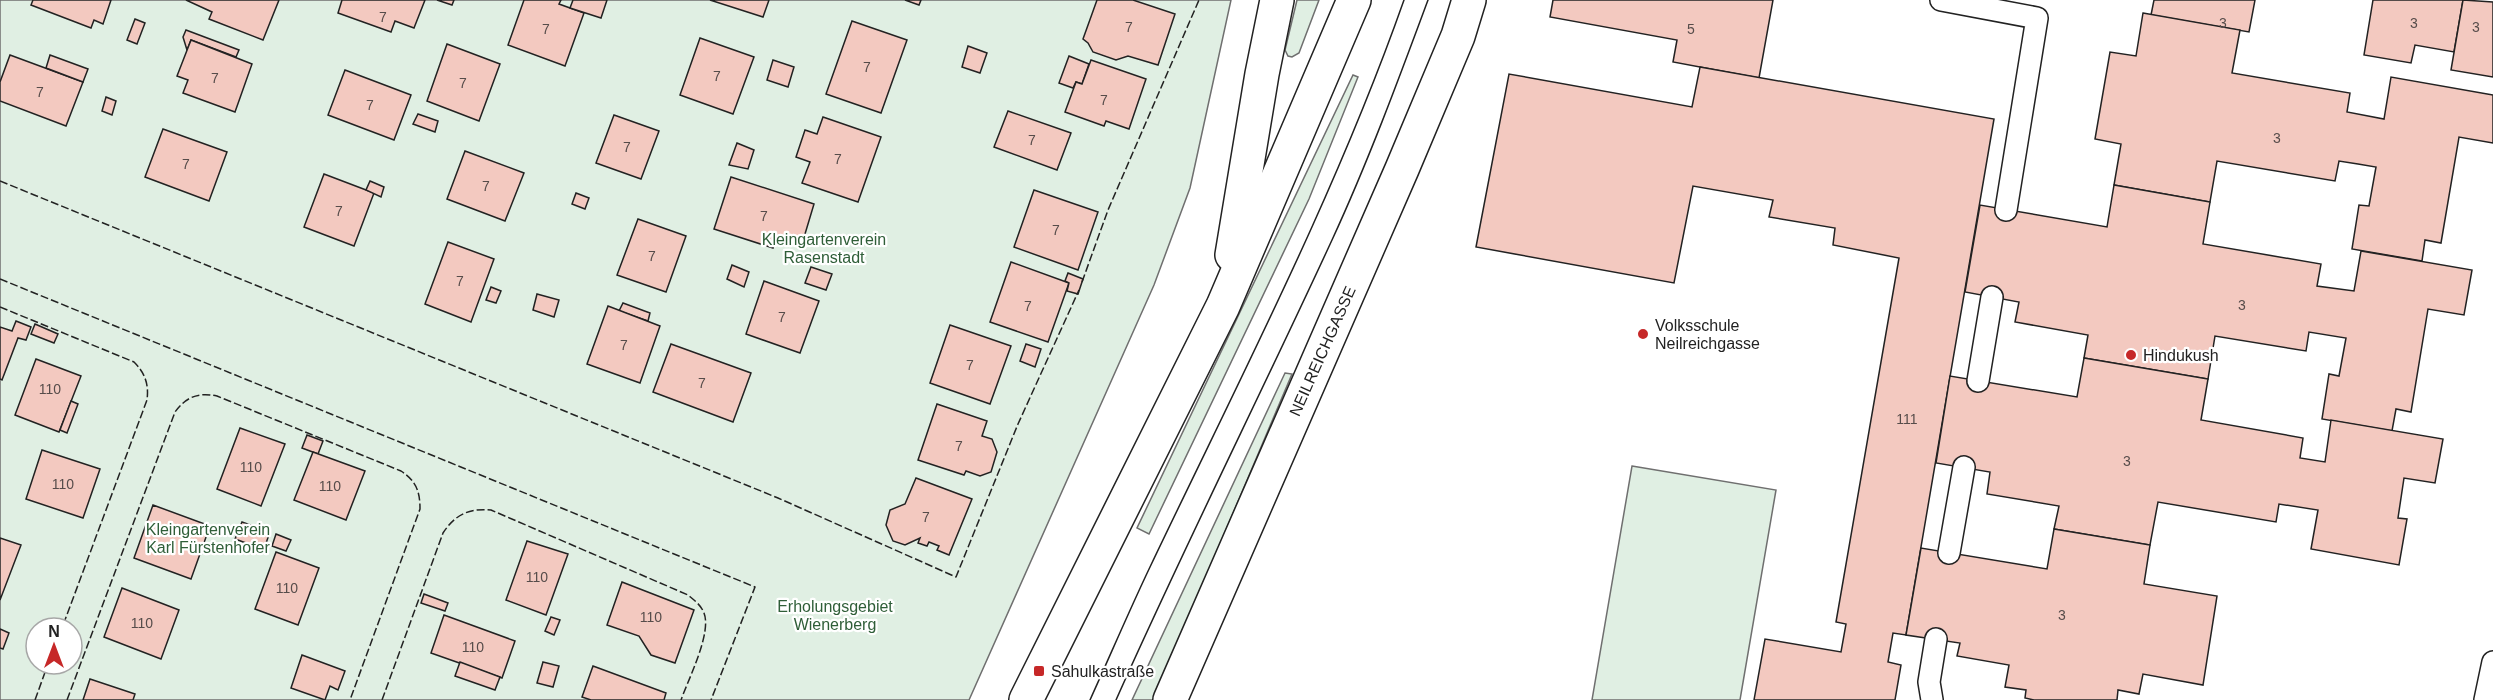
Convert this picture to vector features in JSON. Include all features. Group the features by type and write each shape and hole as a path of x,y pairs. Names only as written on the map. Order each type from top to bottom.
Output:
{"street":[{"path":"1223,306 1262,74 1277,0"},
{"path":"1026,700 1223,306 1354,0"},
{"name":"NEILREICHGASSE","path":"1170,700 1458,36 1469,0"}],"lane":[{"path":"1941,0 2037,18 2006,210"},
{"path":"1978,381 1992,297"},
{"path":"1949,553 1964,467"},
{"path":"1932,700 1929,682 1936,639"},
{"path":"2486,700 2493,662"}],"green space":[{"path":"0,0 1231,0 1190,188 1154,285 969,700 0,700"},
{"path":"1297,0 1319,0 1299,53 1292,57 1288,56 1285,50"},
{"path":"1353,75 1358,77 1309,199 1149,534 1137,528"},
{"path":"1285,373 1292,374 1154,700 1132,700"},
{"path":"1632,466 1776,490 1740,700 1592,700"}],"building":[{"path":"33,0 111,0 103,24 94,20 91,28 31,5"},
{"path":"186,0 279,0 263,40 209,19 212,12"},
{"path":"342,0 425,0 414,28 395,21 391,32 338,13"},
{"path":"437,0 454,0 452,5"},
{"path":"524,0 561,0 559,4 584,13 565,66 508,45"},
{"path":"573,0 607,0 601,18 570,8"},
{"path":"710,0 769,0 763,17"},
{"path":"905,0 921,0 919,5"},
{"path":"1097,0 1133,0 1175,14 1158,65 1128,56 1116,60 1093,52 1083,39"},
{"path":"1553,0 1773,0 1759,78 1673,62 1677,40 1550,17"},
{"path":"2154,0 2255,0 2249,32 2151,15"},
{"path":"2373,0 2463,0 2454,52 2415,45 2411,63 2364,55"},
{"path":"2463,0 2493,2 2493,77 2451,70"},
{"path":"2143,13 2240,30 2232,73 2350,93 2347,112 2384,119 2391,77 2493,95 2493,143 2459,137 2441,243 2425,240 2422,261 2352,249 2359,205 2369,206 2376,167 2339,161 2335,181 2217,161 2210,202 2114,185 2121,144 2095,139 2110,52 2136,56"},
{"path":"135,19 145,23 137,44 127,40"},
{"path":"852,21 907,40 881,113 826,94"},
{"path":"186,30 239,50 236,57 191,40 187,50 183,37"},
{"path":"700,38 754,57 733,114 680,95"},
{"path":"191,40 252,64 235,112 183,93 188,80 177,76"},
{"path":"447,44 500,64 479,121 427,101"},
{"path":"968,46 987,53 980,73 962,67"},
{"path":"10,55 83,82 66,126 0,101 0,82"},
{"path":"50,55 88,69 83,82 46,68"},
{"path":"1069,56 1089,64 1082,84 1076,82 1073,88 1059,83"},
{"path":"773,60 794,67 788,87 767,80"},
{"path":"1091,60 1146,79 1129,129 1106,121 1104,126 1065,112 1076,82 1082,84"},
{"path":"1700,67 1994,119 1906,635 1893,633 1888,662 1901,665 1895,700 1754,700 1765,639 1841,652 1846,624 1836,622 1899,258 1833,245 1835,228 1769,217 1773,200 1693,186 1674,283 1476,247 1509,74 1692,107"},
{"path":"345,70 411,95 394,140 328,115"},
{"path":"106,97 116,101 112,115 102,111"},
{"path":"1008,111 1071,133 1057,170 994,147"},
{"path":"418,114 438,121 435,132 413,124"},
{"path":"614,115 659,131 641,179 596,163"},
{"path":"823,117 881,137 858,202 802,183 810,162 796,157 805,130 817,134"},
{"path":"163,129 227,152 209,201 145,177"},
{"path":"737,143 754,150 748,169 729,165"},
{"path":"465,151 524,173 505,221 447,199"},
{"path":"324,174 374,193 354,246 304,227"},
{"path":"731,177 814,204 802,244 777,236 773,248 714,229"},
{"path":"370,181 384,187 381,197 366,190"},
{"path":"2114,185 2210,202 2203,244 2321,264 2317,286 2354,291 2361,251 2472,270 2464,315 2428,309 2411,412 2396,409 2392,431 2322,419 2329,374 2339,376 2346,338 2309,332 2306,351 2215,336 2208,379 2084,358 2088,335 2015,322 2019,302 1965,292 1980,205 2107,227"},
{"path":"1034,190 1098,212 1078,270 1014,247"},
{"path":"576,193 589,198 585,209 572,204"},
{"path":"638,219 686,236 666,292 617,275"},
{"path":"448,242 494,259 471,322 425,304"},
{"path":"1011,262 1069,283 1048,342 990,322"},
{"path":"732,265 749,272 744,287 727,279"},
{"path":"811,267 832,274 826,290 805,283"},
{"path":"1068,273 1083,279 1078,294 1067,291 1069,283 1065,281"},
{"path":"764,281 819,301 800,353 746,334"},
{"path":"491,287 501,291 496,303 486,300"},
{"path":"537,294 559,300 554,317 533,310"},
{"path":"623,303 650,313 648,321 619,311"},
{"path":"608,306 660,326 640,383 587,364"},
{"path":"16,321 31,327 26,340 18,338 2,380 0,379 0,327 12,331"},
{"path":"35,324 58,334 54,343 31,334"},
{"path":"950,325 1011,346 990,404 930,383"},
{"path":"671,344 751,373 733,422 653,392"},
{"path":"1026,344 1041,349 1035,367 1020,361"},
{"path":"2084,358 2208,379 2201,420 2303,438 2300,458 2325,462 2331,420 2443,439 2435,483 2404,478 2398,518 2407,519 2399,565 2311,549 2318,510 2279,504 2276,522 2158,502 2150,545 2054,529 2059,506 1987,494 1990,472 1936,463 1950,376 2077,397"},
{"path":"36,359 81,376 59,432 15,415"},
{"path":"71,401 78,404 67,433 60,430"},
{"path":"937,404 987,421 982,436 992,439 997,452 991,472 980,476 966,471 964,475 918,460"},
{"path":"240,428 285,444 261,506 217,489"},
{"path":"307,435 323,441 318,454 302,448"},
{"path":"42,450 100,469 83,518 26,499"},
{"path":"313,452 365,471 346,520 294,500"},
{"path":"916,478 972,499 949,555 937,550 939,546 929,542 927,546 918,543 920,538 905,545 893,541 886,525 890,510 905,504"},
{"path":"153,505 210,526 191,579 134,558"},
{"path":"242,522 270,532 265,546 258,543 257,547 235,539"},
{"path":"2054,529 2150,545 2144,584 2217,596 2203,685 2143,674 2139,694 2118,690 2117,700 2034,700 2025,698 2026,690 2005,687 2009,665 1957,656 1960,643 1906,635 1921,548 2047,569"},
{"path":"276,534 291,540 286,551 272,546"},
{"path":"0,538 21,545 0,600"},
{"path":"527,541 568,554 546,615 506,600"},
{"path":"276,552 319,568 298,625 255,609"},
{"path":"622,582 694,610 675,663 651,655 639,636 607,625"},
{"path":"122,588 179,610 161,659 104,637"},
{"path":"424,594 448,603 445,611 421,603"},
{"path":"444,615 515,641 502,678 431,653"},
{"path":"551,617 560,620 554,635 545,631"},
{"path":"0,629 9,633 3,649 0,648"},
{"path":"302,655 345,671 338,690 330,686 325,700 291,688"},
{"path":"460,662 500,677 495,690 455,676"},
{"path":"543,662 559,666 553,687 537,683"},
{"path":"593,666 666,693 664,700 591,700 582,697"},
{"path":"90,679 135,694 133,700 83,700"}],"tram line":[{"path":"1090,700 1142,584 1317,216 1348,145 1404,0"},
{"path":"1116,700 1345,211 1428,0"}],"fence":[{"path":"1082,282 1108,210 1199,0"},
{"path":"0,181 778,498 956,577 1018,424 1079,290"},
{"path":"0,279 755,587 711,700"},
{"path":"0,307 134,362 141,370 147,384 147,400 66,616"},
{"path":"67,700 175,412 188,399 198,395 217,396 401,471 416,487 420,509 350,700"},
{"path":"382,700 443,533 457,517 475,510 491,510 688,595 697,603 704,613 705,632 681,700"},
{"path":"35,700 44,676"}],"place":[{"name":"Volksschule Neilreichgasse","path":"1643,334"},
{"name":"Hindukush","path":"2131,355"},
{"name":"Sahulkastraße","path":"1039,671"}],"park label":[{"name":"Kleingartenverein Rasenstadt","path":"824,248"},
{"name":"Kleingartenverein Karl Fürstenhofer","path":"208,538"},
{"name":"Erholungsgebiet Wienerberg","path":"835,615"}]}
